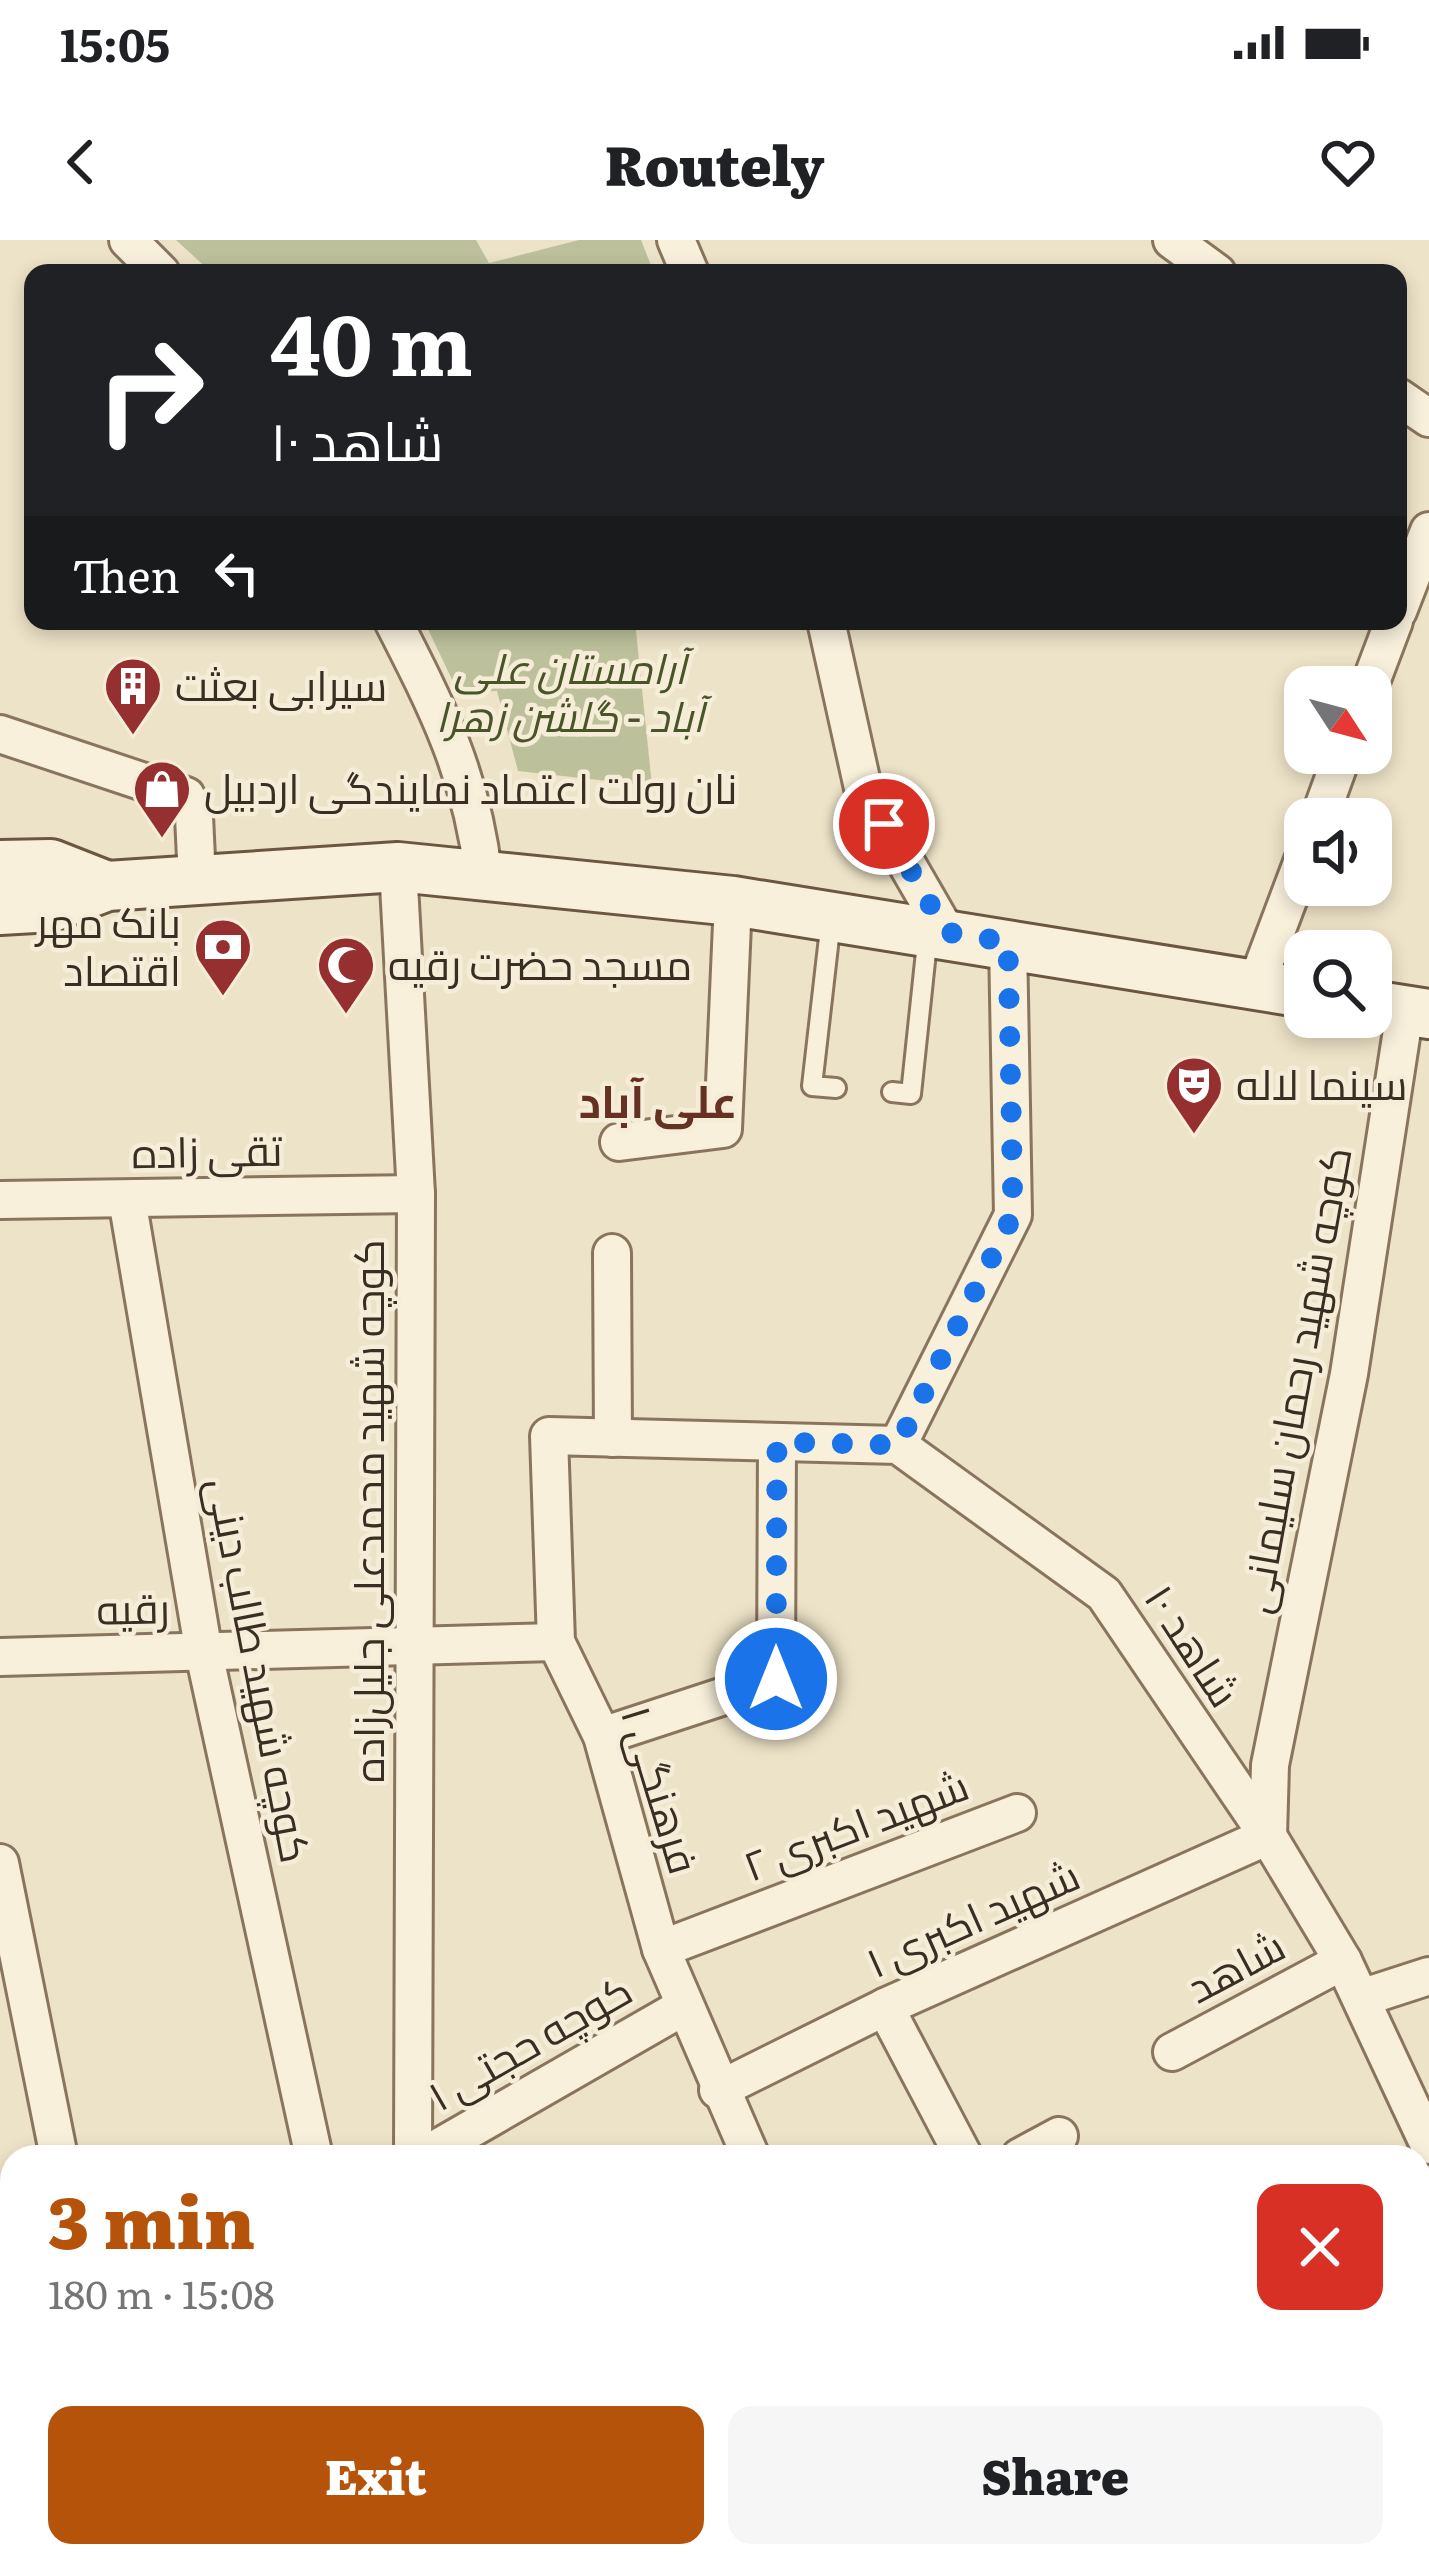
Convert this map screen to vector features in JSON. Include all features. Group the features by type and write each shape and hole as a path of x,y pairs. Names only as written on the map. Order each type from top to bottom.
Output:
{"main road":[{"path":"0,865 51,864 107,886"},
{"path":"0,910 52,907 107,886 398,867 733,901 937,930 1284,990"}],"street":[{"path":"128,240 152,264"},
{"path":"1407,588 1429,531"},
{"path":"398,630 448,730 476,809 483,873"},
{"path":"828,630 862,788 937,930"},
{"path":"1377,666 1391,630"},
{"path":"0,734 186,796 194,816 197,880"},
{"name":"کوچه شهید محمدعلی جلیل‌زاده","path":"398,867 416,1194 413,1648 418,2145"},
{"path":"619,1142 722,1129 733,901"},
{"path":"1256,985 1286,906"},
{"path":"612,1253 613,1438 898,1445 1013,1215 1008,942"},
{"name":"کوچه شهید رحمان سلیمانی","path":"1268,1836 1270,1765 1349,1374 1402,1010"},
{"name":"تقی زاده","path":"0,1201 416,1194"},
{"name":"کوچه شهید طالب دینی","path":"127,1198 204,1653 311,2145"},
{"name":"فرهنگی ۱","path":"613,1438 549,1436 556,1642 602,1736 661,1948 745,2145"},
{"path":"602,1736 776,1679 777,1442"},
{"name":"شاهد ۱۰","path":"898,1445 1104,1594 1268,1836 1343,1961 1429,2145"},
{"name":"رقیه","path":"0,1657 556,1642"},
{"name":"شهید اکبری ۲","path":"661,1948 1017,1813"},
{"name":"شهید اکبری ۱","path":"718,2090 885,2007 1268,1836"},
{"path":"0,1863 57,2145"},
{"name":"شاهد","path":"1172,2052 1343,1961"},
{"path":"1361,1998 1429,1976"},
{"name":"کوچه حجتی ۱","path":"439,2145 683,2007"},
{"path":"885,2007 958,2145"},
{"path":"1042,2145 1059,2136"}],"lane":[{"path":"832,915 812,1085 836,1088"},
{"path":"892,1092 911,1094 937,930"}],"green space":[{"path":"176,240 476,240 489,263 579,240 641,240 650,264 202,264"},
{"name":"آرامستان علی آباد - گلشن زهرا","path":"428,630 636,630 652,786 518,771 497,691 458,692"}],"place":[{"name":"سیرابی بعثت","path":"133,737"},
{"name":"نان رولت اعتماد نمایندگی اردبیل","path":"162,840"},
{"name":"بانک مهر اقتصاد","path":"223,998"},
{"name":"مسجد حضرت رقیه","path":"346,1016"},
{"name":"سینما لاله","path":"1194,1136"}],"district":[{"name":"علی آباد","path":"658,1102"}],"route":[{"path":"776,1679 777,1442 898,1445 1013,1215 1008,942 946,932 884,824"}]}
